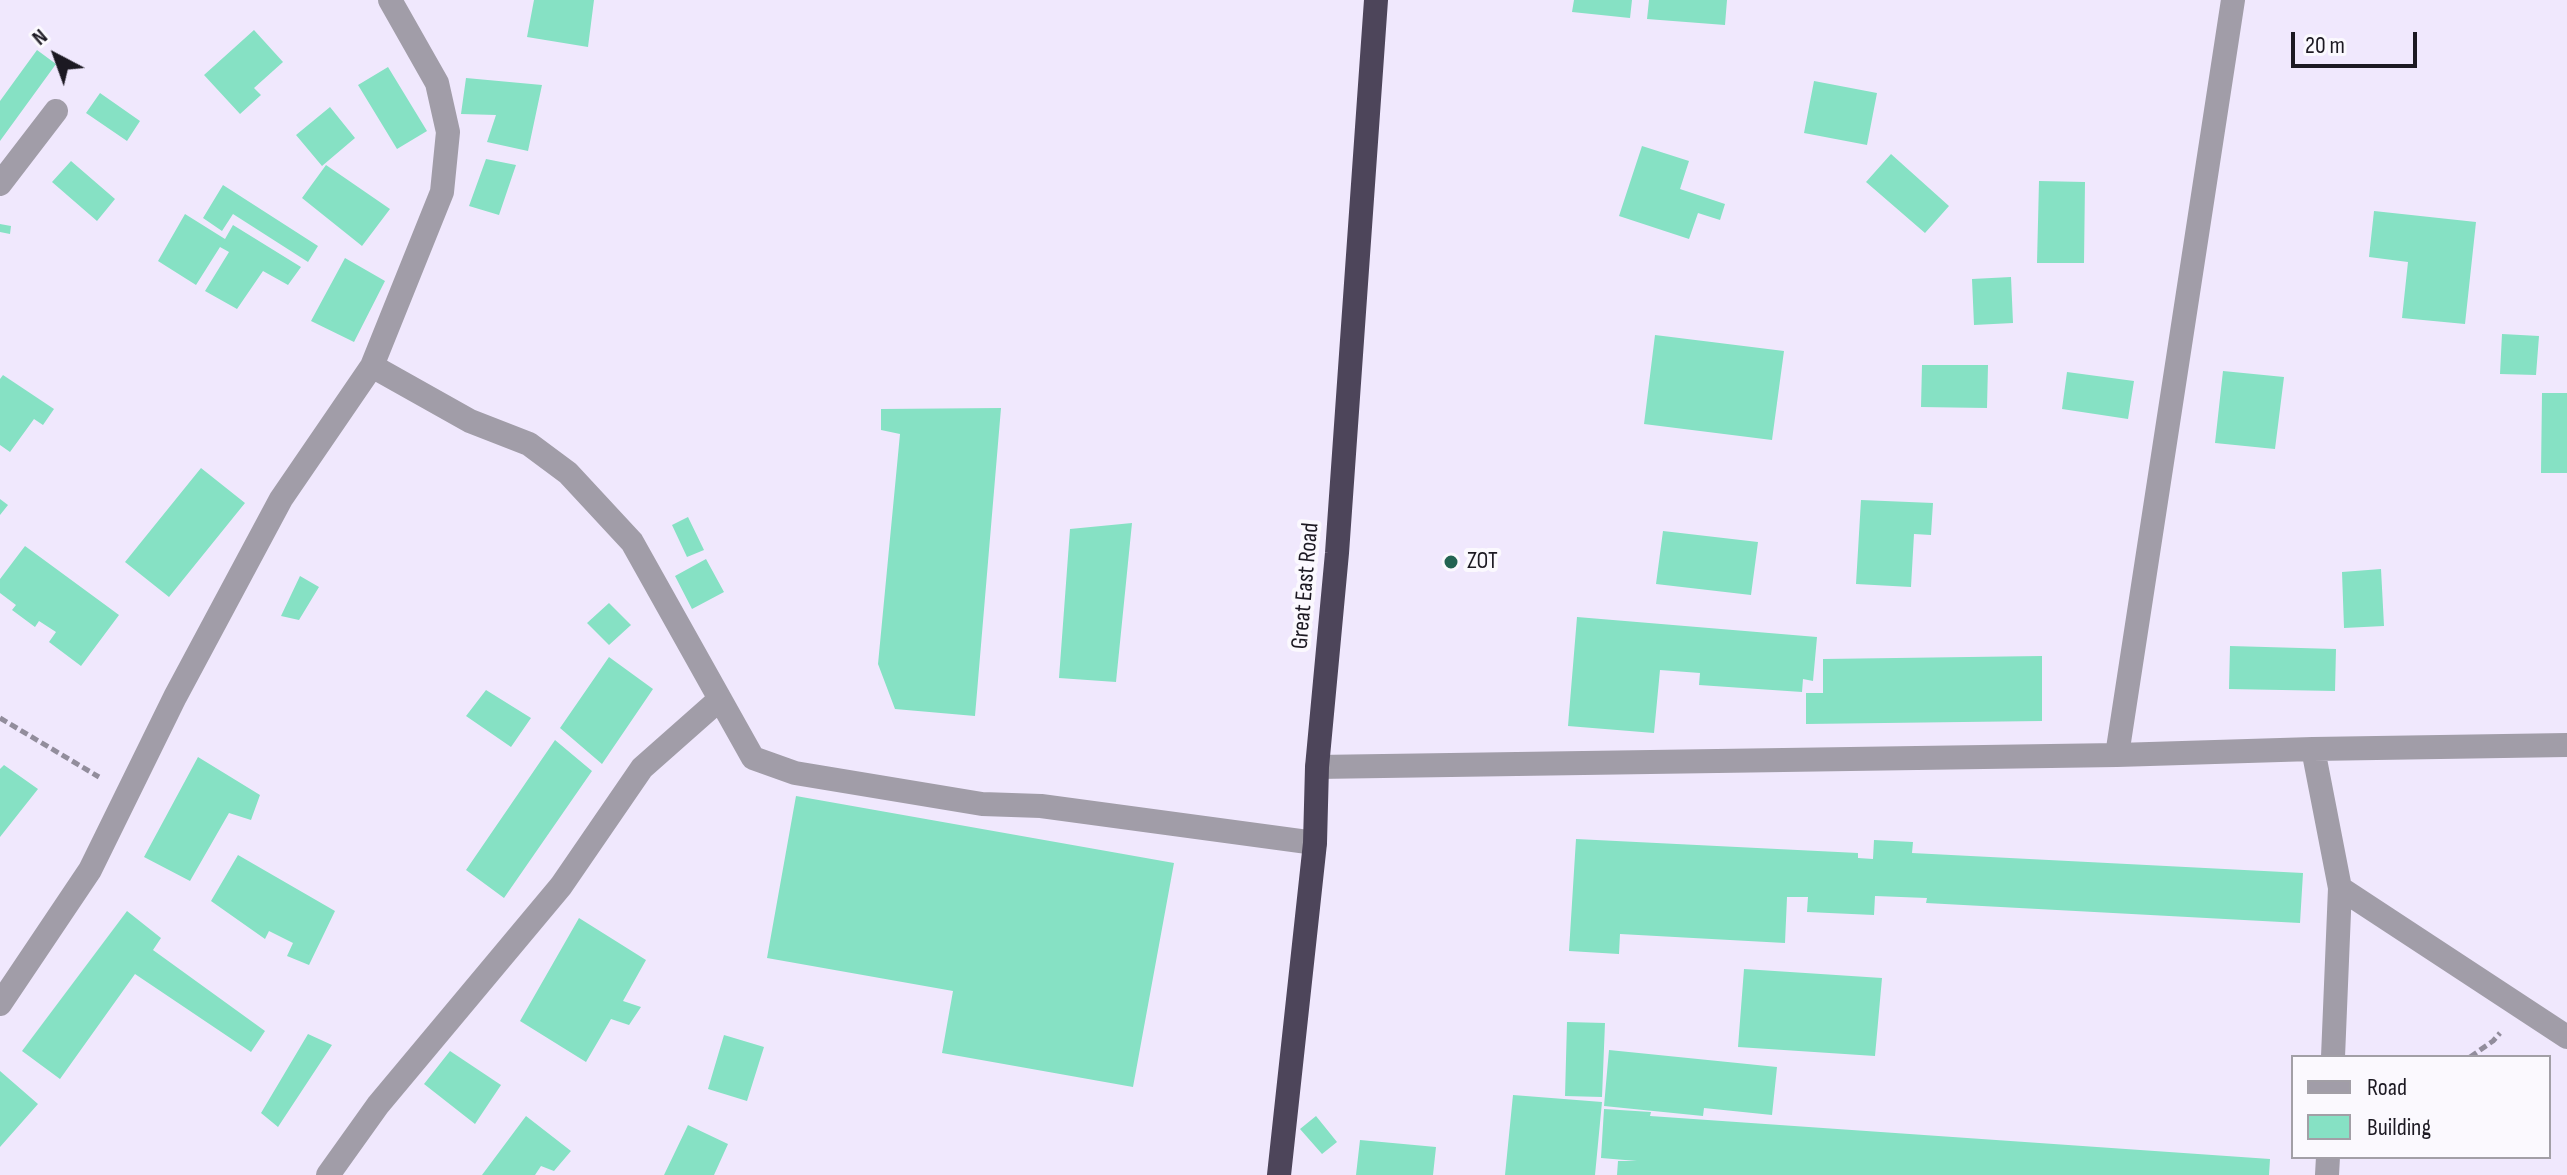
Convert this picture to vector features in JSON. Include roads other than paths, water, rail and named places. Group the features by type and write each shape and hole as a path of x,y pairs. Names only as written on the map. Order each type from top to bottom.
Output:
{"highway":[{"name":"Great East Road","path":"1279,1175 1315,843 1317,767 1337,553 1376,0"}],"street":[{"path":"0,1004 90,870 175,697 281,499 372,366 442,192 448,132 437,83 390,0"},
{"path":"2117,755 2233,0"},
{"path":"0,184 56,111"},
{"path":"372,366 470,421 529,444 568,473 632,542 753,758 795,773 982,804 1041,806 1315,843"},
{"path":"328,1175 378,1105 561,886 642,768 720,699"},
{"path":"1317,767 2567,745"},
{"path":"2313,749 2340,888 2333,1055"},
{"path":"2340,888 2567,1037"}],"place":[{"name":"ZOT","path":"1451,562"}]}
